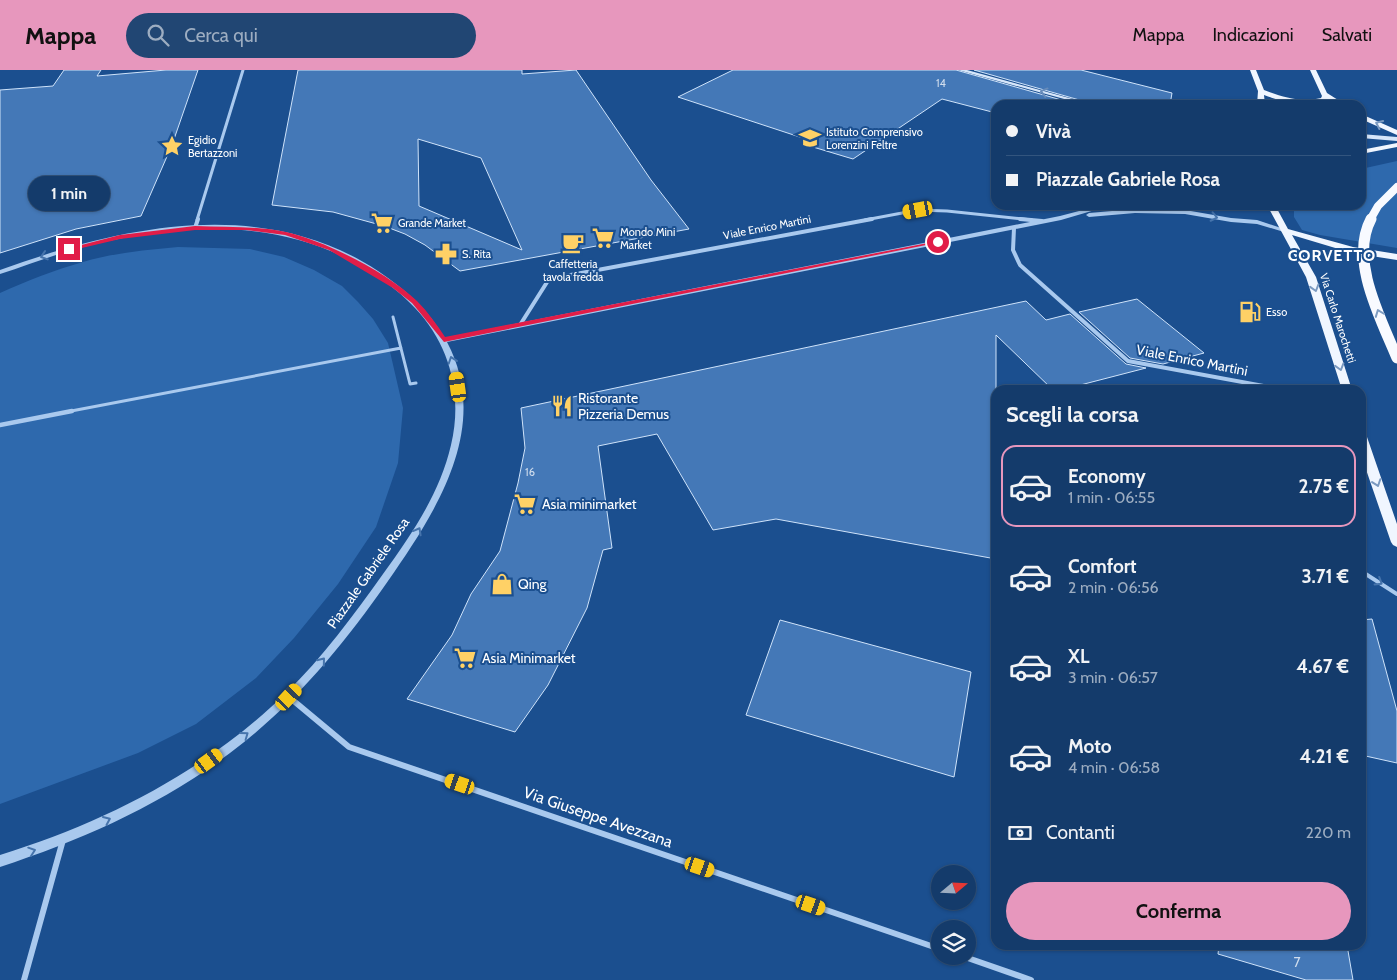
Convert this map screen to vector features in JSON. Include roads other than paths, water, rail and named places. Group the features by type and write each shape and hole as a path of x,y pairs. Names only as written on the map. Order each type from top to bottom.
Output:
{"highway":[{"path":"1397,187 1378,205 1370,217 1363,243 1365,275 1397,358"}],"main road":[{"path":"965,70 1074,100"},
{"path":"1253,70 1261,91 1261,100"},
{"path":"1313,70 1326,96 1322,100"},
{"path":"1261,91 1291,100"},
{"path":"1324,94 1334,100"},
{"path":"1366,118 1397,133"},
{"path":"1366,136 1397,139"},
{"path":"1366,151 1397,145"},
{"name":"Via Carlo Marochetti","path":"1274,210 1312,277 1345,385"},
{"path":"1284,230 1344,248 1397,257"},
{"path":"1366,452 1397,542"}],"street":[{"path":"195,228 243,70"},
{"name":"Viale Enrico Martini","path":"520,324 549,279 918,210 955,211 1044,222"},
{"path":"1061,218 1091,210"},
{"path":"1061,218 1107,213 1159,211 1256,222 1284,230"},
{"name":"Viale Enrico Martini","path":"444,340 1061,218"},
{"name":"Piazzale Gabriele Rosa","path":"0,272 85,244 148,232 195,228 266,231 310,240 331,248 372,271 414,302 444,340 457,376 460,399 459,423 453,454 442,487 412,542 317,667 289,697 255,728 194,772 128,811 63,840 0,861"},
{"name":"Viale Enrico Martini","path":"1014,228 1013,250 1020,265 1128,362 1258,385"},
{"path":"393,317 410,384 416,382"},
{"path":"0,425 401,348"},
{"name":"Via Giuseppe Avezzana","path":"289,697 349,747 931,946"},
{"path":"24,980 63,840"},
{"path":"976,961 1031,980"}],"lane":[{"path":"1366,574 1397,594"}],"place":[{"name":"Istituto Comprensivo Lorenzini Feltre","path":"810,138"},
{"name":"Egidio Bertazzoni","path":"172,146"},
{"name":"Grande Market","path":"382,223"},
{"name":"Mondo Mini Market","path":"603,238"},
{"name":"Caffetteria tavola fredda","path":"573,243"},
{"name":"S. Rita","path":"446,254"},
{"name":"Esso","path":"1250,312"},
{"name":"Ristorante Pizzeria Demus","path":"562,406"},
{"name":"Asia minimarket","path":"525,504"},
{"name":"Qing","path":"502,584"},
{"name":"Asia Minimarket","path":"465,658"}],"district":[{"name":"CORVETTO","path":"1332,255"}]}
